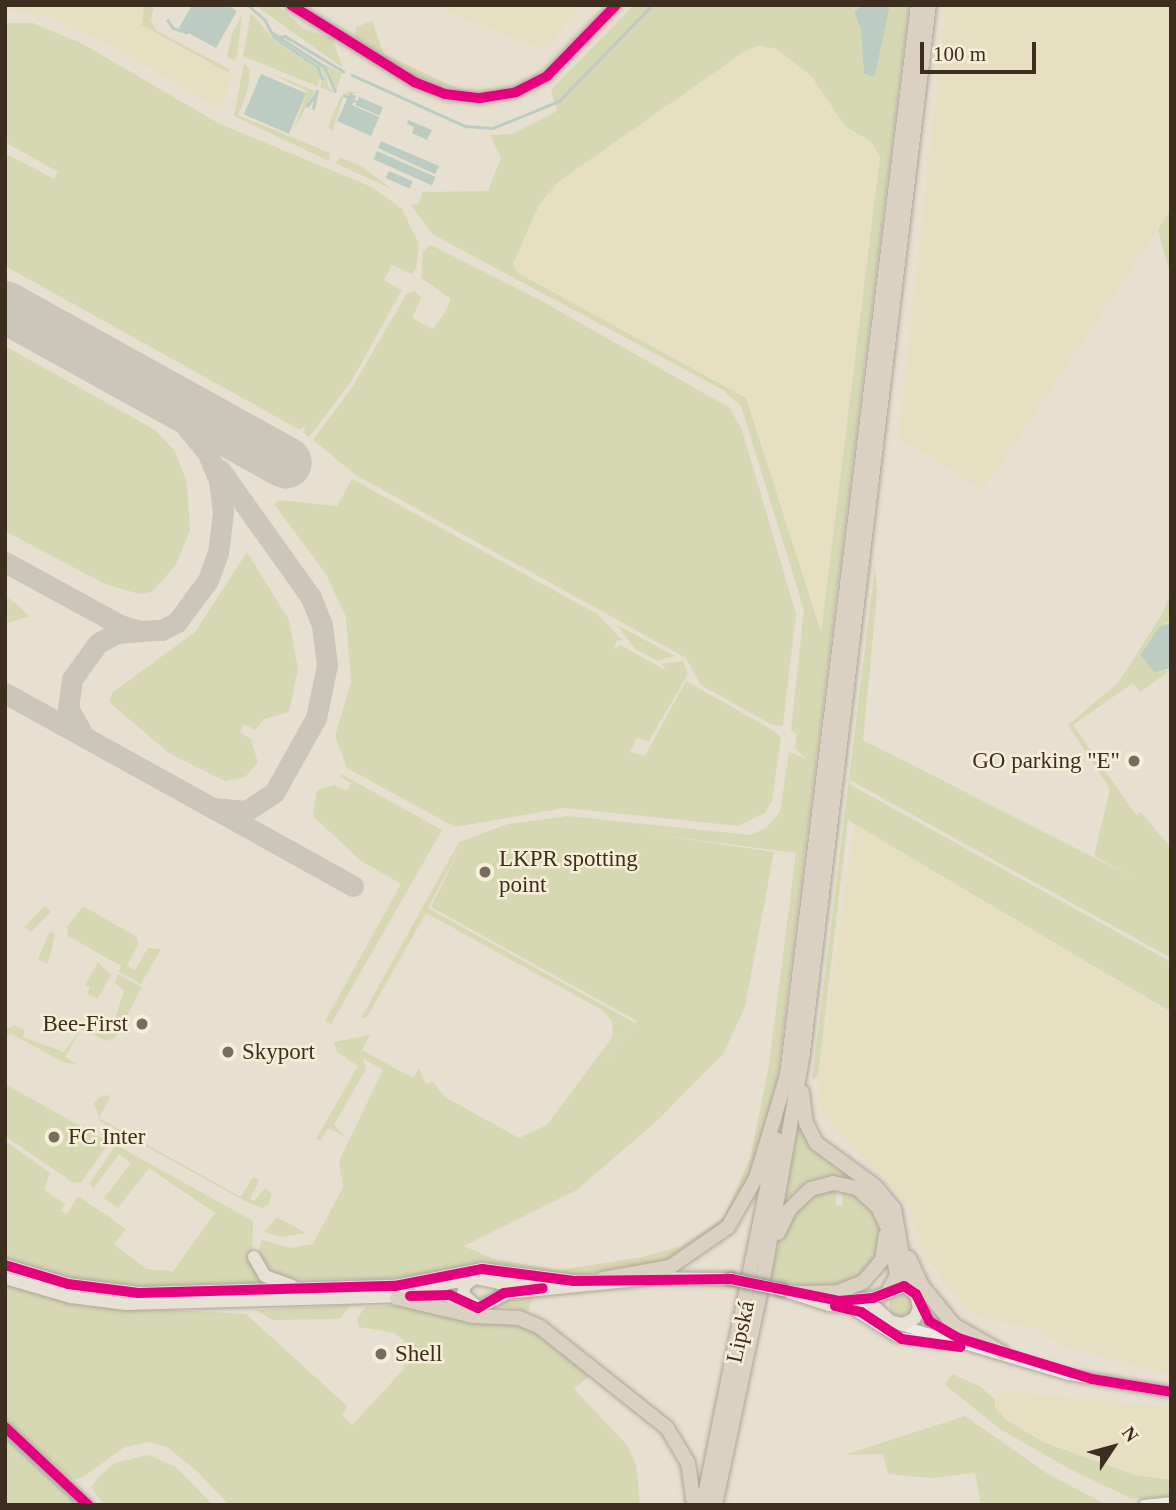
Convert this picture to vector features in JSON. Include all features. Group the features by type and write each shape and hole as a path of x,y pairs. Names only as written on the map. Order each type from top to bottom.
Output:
{"highway":[{"path":"603,1279 670,1267 727,1227 756,1178 787,1075 918,5"},
{"path":"918,1299 906,1277 894,1209 881,1191 828,1156 809,1131 802,1099 803,1052 929,5"},
{"name":"Lipská","path":"715,1505 764,1275 803,1052"},
{"name":"Lipská","path":"703,1505 749,1291 787,1075"},
{"path":"764,1275 784,1217 811,1189 833,1183 852,1186 869,1196 882,1213 896,1269 888,1291"},
{"path":"799,1293 844,1290 872,1275 885,1249 882,1213"},
{"path":"901,1237 918,1278 949,1320 970,1337 1003,1353"},
{"path":"396,1292 472,1316 526,1320 582,1359 653,1414 674,1436 691,1473 694,1505"},
{"path":"480,1305 532,1316 566,1340 582,1359"}],"main road":[{"path":"254,1257 269,1279 306,1289"},
{"path":"5,1265 68,1284 118,1292 306,1289 396,1292 445,1295 480,1305 507,1293 661,1278"},
{"path":"396,1292 482,1269 574,1281"},
{"path":"5,1278 71,1297 126,1304 396,1292 449,1286 471,1279 731,1279 845,1301 904,1286 918,1299 911,1321 889,1319 873,1309 849,1308 782,1290"},
{"path":"471,1279 464,1289 480,1305"},
{"path":"480,1305 492,1287 486,1280"},
{"path":"888,1291 882,1302 889,1319"}],"street":[{"path":"291,5 414,82 445,94 471,98 516,92 547,76 616,5"},
{"path":"918,1299 926,1318 943,1330 1003,1353 1092,1379"},
{"path":"849,1308 897,1337 976,1350 1092,1379 1171,1392"},
{"path":"889,1319 976,1350"},
{"path":"5,1427 88,1505"},
{"path":"1144,1505 1171,1502"}],"shaded area":[{"path":"5,5 144,5 142,25 233,75 221,109 115,48 47,16 5,10"},
{"path":"192,5 227,5 237,11 216,48 179,28"},
{"path":"433,5 583,5 544,50"},
{"path":"862,5 890,5 875,75 870,76 864,74 861,30 854,12"},
{"path":"946,5 1171,5 1171,209 983,490 898,437"},
{"path":"760,45 777,49 812,77 853,133 871,142 880,157 820,634 746,398 518,273 513,264 539,205 558,182 745,51"},
{"path":"261,74 306,93 289,134 244,115"},
{"path":"350,93 356,96 352,105 379,117 371,136 337,121"},
{"path":"359,97 383,107 379,115 355,105"},
{"path":"408,120 432,130 427,140 412,133 414,127 407,124"},
{"path":"381,141 439,166 435,174 378,148"},
{"path":"377,151 435,177 432,185 373,159"},
{"path":"389,171 413,181 410,189 386,178"},
{"path":"1171,623 1171,668 1154,672 1141,655 1159,627"},
{"path":"855,823 1171,1014 1171,1374 1065,1347 1036,1329 986,1319 962,1306 925,1255 909,1206 831,1126 820,1106 818,1076"},
{"path":"997,1391 1171,1407 1171,1480 1134,1475 1043,1442 999,1413 995,1407"}],"green space":[{"path":"144,5 154,5 151,21 157,31 229,69 229,73 142,25"},
{"path":"277,5 304,29 332,38 343,68 256,6"},
{"path":"634,5 862,5 854,12 861,30 864,74 870,76 875,74 890,5 909,5 774,1105 756,1169 727,1221 669,1261 571,1276 281,1280 271,1276 258,1253 262,1240 291,1248 313,1244 343,1187 339,1161 383,1070 363,1058 366,1069 334,1125 346,1137 328,1128 320,1141 316,1139 358,1066 337,1052 334,1042 370,1035 362,1050 413,1078 419,1069 426,1084 433,1082 445,1097 519,1138 547,1125 613,1036 612,1021 602,1010 426,913 367,1017 361,1018 459,842 508,824 568,816 750,835 766,828 780,812 789,752 806,759 795,748 797,734 791,730 804,610 741,406 723,390 432,234 411,205 419,204 422,192 488,191 501,158 490,135 512,134 557,111 551,90","holes":["760,45 777,49 812,77 845,126 871,142 880,157 821,632 746,398 518,273 513,264 539,205 558,182 745,51","650,834 796,853 769,1065 750,1159 724,1217 681,1246 642,1257 560,1270 494,1259 464,1246 577,1190 661,1117 723,1054 745,1007 774,852","463,842 431,907 637,1021 604,1063 635,1023 428,908"]},
{"path":"251,13 273,39 317,69 321,75 317,86 243,56"},
{"path":"242,16 234,61 227,57 232,33"},
{"path":"372,21 384,54 463,91 416,78 354,39 356,27"},
{"path":"5,23 33,23 81,43 220,124 372,187 402,209 419,244 416,268 412,274 392,265 384,280 402,290 351,382 309,437 303,432 306,425 300,430 5,266 5,153 54,179 58,172 5,142"},
{"path":"244,63 250,70 248,89 238,115 330,153 329,161 234,116"},
{"path":"318,64 326,71 328,86 334,93 320,87 324,74"},
{"path":"323,64 341,73 343,70 334,93 329,70"},
{"path":"266,71 315,91 294,129 307,91"},
{"path":"349,91 358,93 344,95 332,132 328,126 341,96"},
{"path":"340,157 362,167 392,189 335,163"},
{"path":"1171,209 1171,279 1158,229"},
{"path":"431,245 538,299 730,408 742,430 796,614 783,726 772,725 701,685 686,658 356,475 313,440 353,386 407,293 415,291 421,298 412,318 433,329 446,311 451,299 421,278 423,251"},
{"path":"5,346 155,430 175,451 187,483 190,531 175,566 152,592 139,594 105,584 5,531"},
{"path":"352,479 597,614 623,641 617,640 614,650 620,645 667,671 661,664 683,661 688,674 649,741 637,738 630,752 645,756 686,681 774,731 781,738 772,801 765,813 739,826 565,808 455,827 347,768 335,736 351,683 346,617 326,574 274,504 280,500 337,506"},
{"path":"247,552 289,620 298,669 289,712 264,719 255,730 244,724 240,732 251,739 258,763 245,777 225,781 169,753 109,702 112,693 195,632"},
{"path":"875,567 877,594 863,740 1132,877 1094,856 1110,789 1068,725 1118,683 1162,614 1171,592 1171,623 1165,623 1166,671 1171,670 1140,692 1133,683 1073,725 1136,815 1141,812 1171,848 1171,958 850,780 849,784 1171,962 1171,1012 848,820 818,1076 812,1080"},
{"path":"5,596 18,605 29,616 5,624"},
{"path":"617,625 675,656 658,661 635,649"},
{"path":"343,775 442,830 331,1024 325,1021 401,884 361,861 313,816 317,790 334,785 347,791 351,783 339,776"},
{"path":"45,906 51,912 30,932 24,927"},
{"path":"83,906 137,937 138,945 127,966 135,970 148,948 161,949 141,984 119,972 121,966 68,936 67,927"},
{"path":"50,931 55,934 48,964 38,959"},
{"path":"98,962 111,975 97,999 87,994 90,988 85,985"},
{"path":"118,974 142,987 124,1021 115,1019 124,991 115,983"},
{"path":"86,1022 109,1032 115,1022 123,1023 115,1038 107,1041 81,1029 65,1057 76,1064 65,1063 10,1033 5,1041 5,1029 15,1025 25,1030 23,1037 64,1052"},
{"name":"FC Inter","path":"5,1084 109,1142 81,1183 72,1182 5,1136"},
{"path":"111,1095 99,1118 94,1103 100,1097"},
{"path":"99,1118 241,1197 253,1177 259,1180 250,1199 254,1201 265,1188 272,1194 268,1205 262,1208 245,1201 100,1121"},
{"path":"801,1124 822,1156 862,1184 824,1177 807,1183 784,1201 797,1125"},
{"path":"5,1141 50,1173 44,1190 65,1204 61,1211 67,1214 78,1196 126,1229 114,1244 146,1269 173,1271 215,1213 149,1168 118,1208 104,1198 131,1163 119,1154 93,1189 90,1183 116,1145 253,1221 252,1261 273,1285 127,1287 73,1280 5,1260"},
{"path":"836,1189 836,1205 842,1206 843,1190 856,1195 876,1214 881,1235 878,1257 868,1271 847,1285 812,1288 770,1278 783,1226 809,1195"},
{"path":"277,1217 306,1233 281,1237 264,1232"},
{"path":"5,1284 88,1305 246,1314 347,1406 342,1416 352,1425 403,1370 408,1357 404,1341 395,1333 359,1327 357,1318 366,1307 414,1304 523,1323 594,1372 574,1389 626,1444 636,1464 640,1505 229,1505 196,1470 167,1447 147,1442 123,1448 82,1478 71,1479 5,1420"},
{"path":"536,1291 528,1311 495,1305 501,1298"},
{"path":"901,1294 910,1297 913,1306 910,1315 901,1318 892,1315 889,1306 892,1297"},
{"path":"351,1305 339,1319 272,1320 256,1310"},
{"path":"952,1374 979,1386 995,1399 995,1407 1005,1419 1043,1442 1134,1475 1171,1480 1171,1497 1132,1499 1070,1469 1000,1429 945,1385"},
{"path":"965,1416 1048,1474 1107,1505 981,1505 975,1473 931,1478 888,1474 883,1454 844,1455"},
{"path":"5,1433 81,1505 5,1505"},
{"path":"149,1455 176,1467 213,1505 104,1505 91,1487 99,1477 114,1463"}],"waterway":[{"path":"248,5 265,20 274,37 318,67 322,78"},
{"path":"352,75 465,126 493,128 559,101 652,5"},
{"path":"168,20 173,28 186,32"},
{"path":"270,31 325,67 335,91"},
{"path":"278,37 285,36 343,71"},
{"path":"313,108 317,91"},
{"path":"307,106 315,95"},
{"path":"344,95 357,102"},
{"path":"5,1437 65,1493"},
{"path":"69,1497 77,1505"}],"taxiway":[{"path":"5,562 120,625 140,631 162,630 177,622 208,580 218,553 223,512 219,480 207,452 162,397 92,357"},
{"path":"213,808 246,811 274,793 316,718 327,665 322,625 310,596 220,470"},
{"path":"82,733 68,708 72,679 98,643 117,633 138,631"},
{"path":"5,693 353,886"}],"runway":[{"path":"5,307 286,463"}],"transit line":[{"path":"291,5 414,82 445,94 480,98 516,92 547,76 616,5"},
{"path":"5,1265 68,1284 138,1293 395,1286 482,1269 574,1281 731,1279 839,1301 873,1298 904,1286 916,1294 929,1321 958,1338 1092,1379 1171,1392"},
{"path":"410,1296 450,1295 478,1308 504,1293 543,1288"},
{"path":"835,1306 861,1312 902,1339 960,1347"},
{"path":"5,1427 88,1505"}],"place":[{"name":"GO parking \"E\"","path":"1134,761"},
{"name":"LKPR spotting point","path":"485,872"},
{"name":"Bee-First","path":"142,1024"},
{"name":"Skyport","path":"228,1052"},
{"name":"FC Inter","path":"54,1137"},
{"name":"Shell","path":"381,1354"}]}
